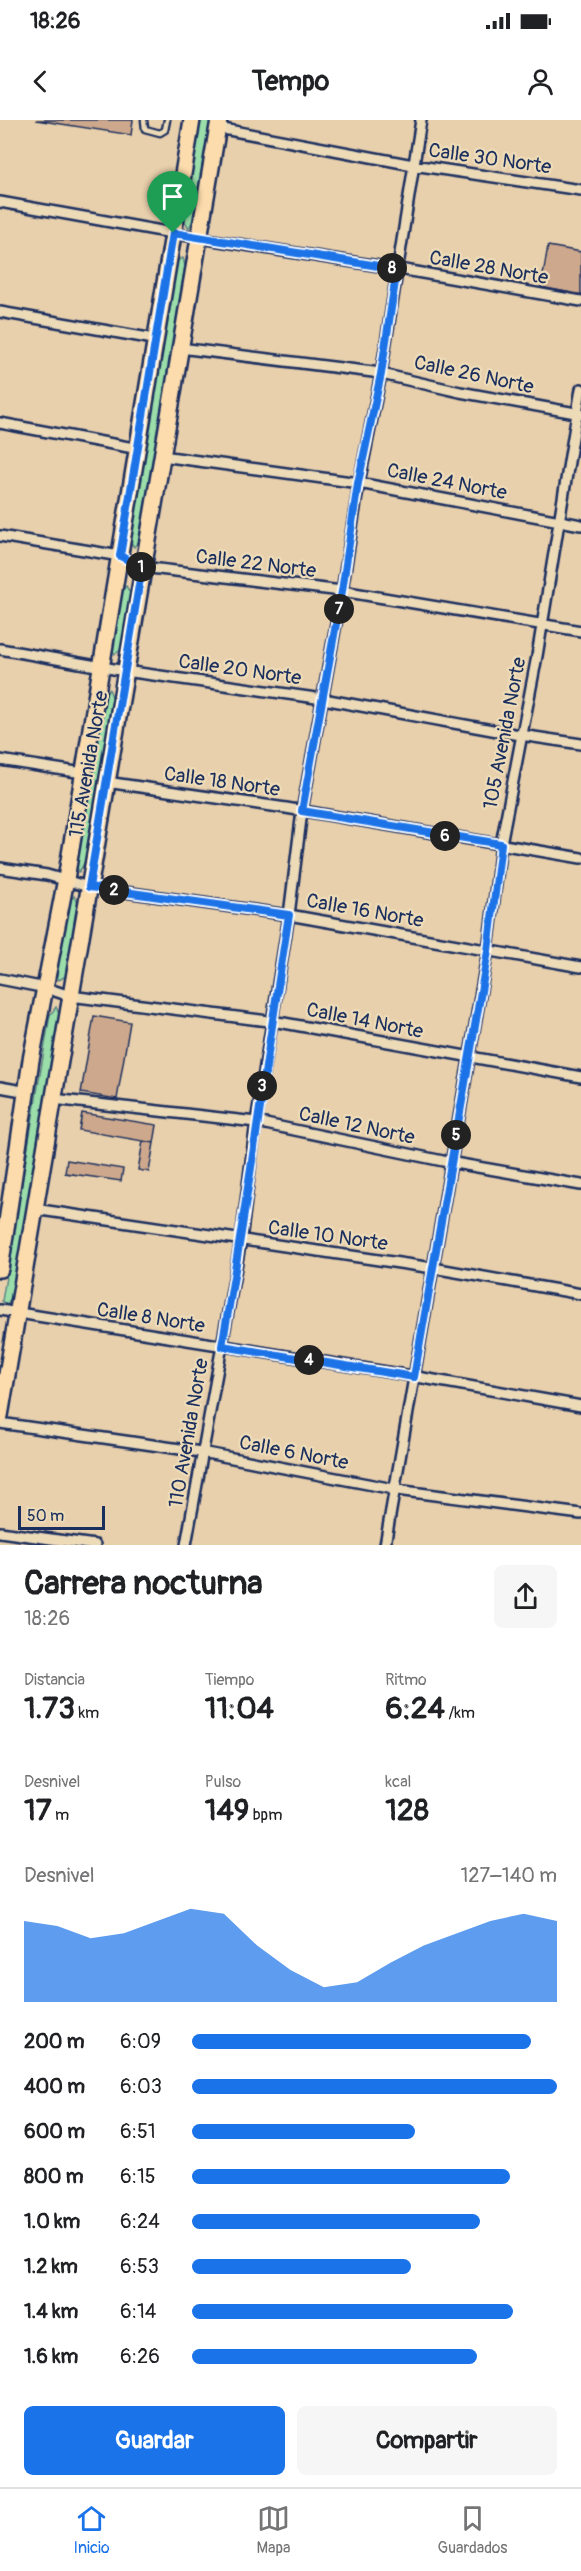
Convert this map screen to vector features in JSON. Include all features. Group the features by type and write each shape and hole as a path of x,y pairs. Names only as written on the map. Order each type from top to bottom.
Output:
{"main road":[{"name":"115 Avenida Norte","path":"0,1269 5,1200 28,1092 31,1060 46,988 50,952 66,879 192,120"},
{"name":"115 Avenida Norte","path":"0,1416 218,124"}],"street":[{"name":"110 Avenida Norte","path":"186,1545 241,1240 302,811 342,591 358,483 381,374 422,120"},
{"name":"Calle 30 Norte","path":"218,124 413,165 581,190"},
{"name":"Calle 28 Norte","path":"0,202 581,302"},
{"path":"0,312 154,339"},
{"name":"Calle 26 Norte","path":"180,348 381,374 460,392 579,414"},
{"name":"105 Avenida Norte","path":"385,1545 488,951 501,844 543,623 579,414 581,389"},
{"path":"0,423 138,448"},
{"name":"Calle 24 Norte","path":"162,456 358,483 581,525"},
{"name":"Calle 22 Norte","path":"0,536 120,556 142,567 342,591 581,631"},
{"name":"Calle 20 Norte","path":"0,649 125,671 323,699 581,744"},
{"path":"0,760 82,773"},
{"name":"Calle 18 Norte","path":"106,782 302,811 581,858"},
{"name":"Calle 16 Norte","path":"0,868 66,879 89,887 289,915 581,967"},
{"name":"Calle 14 Norte","path":"0,979 46,988 70,996 272,1022 581,1077"},
{"path":"0,1087 28,1092"},
{"name":"Calle 12 Norte","path":"53,1099 256,1122 451,1163 581,1185"},
{"name":"Calle 10 Norte","path":"34,1209 433,1268 581,1294"},
{"name":"Calle 8 Norte","path":"0,1310 581,1406"},
{"name":"Calle 6 Norte","path":"0,1423 201,1452 394,1489 581,1514"},
{"path":"0,1532 94,1545"}],"lane":[{"path":"144,120 145,129 160,133 165,130 167,120"}],"green space":[{"path":"200,120 210,120 194,218 189,228 184,220"},
{"path":"183,258 185,266 140,540 134,547 130,541 176,261"},
{"path":"126,586 131,594 122,649 115,654 112,650 121,591"},
{"path":"109,689 113,699 85,862 79,872 75,863 103,698"},
{"path":"74,896 79,903 66,976 59,980 56,974 69,902"},
{"path":"56,1007 60,1016 12,1296 7,1305 2,1301 50,1015"}],"building":[{"path":"36,120 133,120 131,135"},
{"path":"548,246 581,252 581,295 541,287"},
{"path":"94,1016 130,1022 117,1099 81,1093"},
{"path":"82,1113 157,1125 154,1143 79,1130"},
{"path":"143,1141 154,1143 149,1172 138,1170"},
{"path":"67,1160 123,1169 121,1181 65,1173"}],"route":[{"path":"173,233 397,269 381,374 358,483 342,591 302,811 501,844 488,951 414,1377 222,1346 241,1240 256,1122 289,915 89,887 142,567 120,556 173,233"}]}
